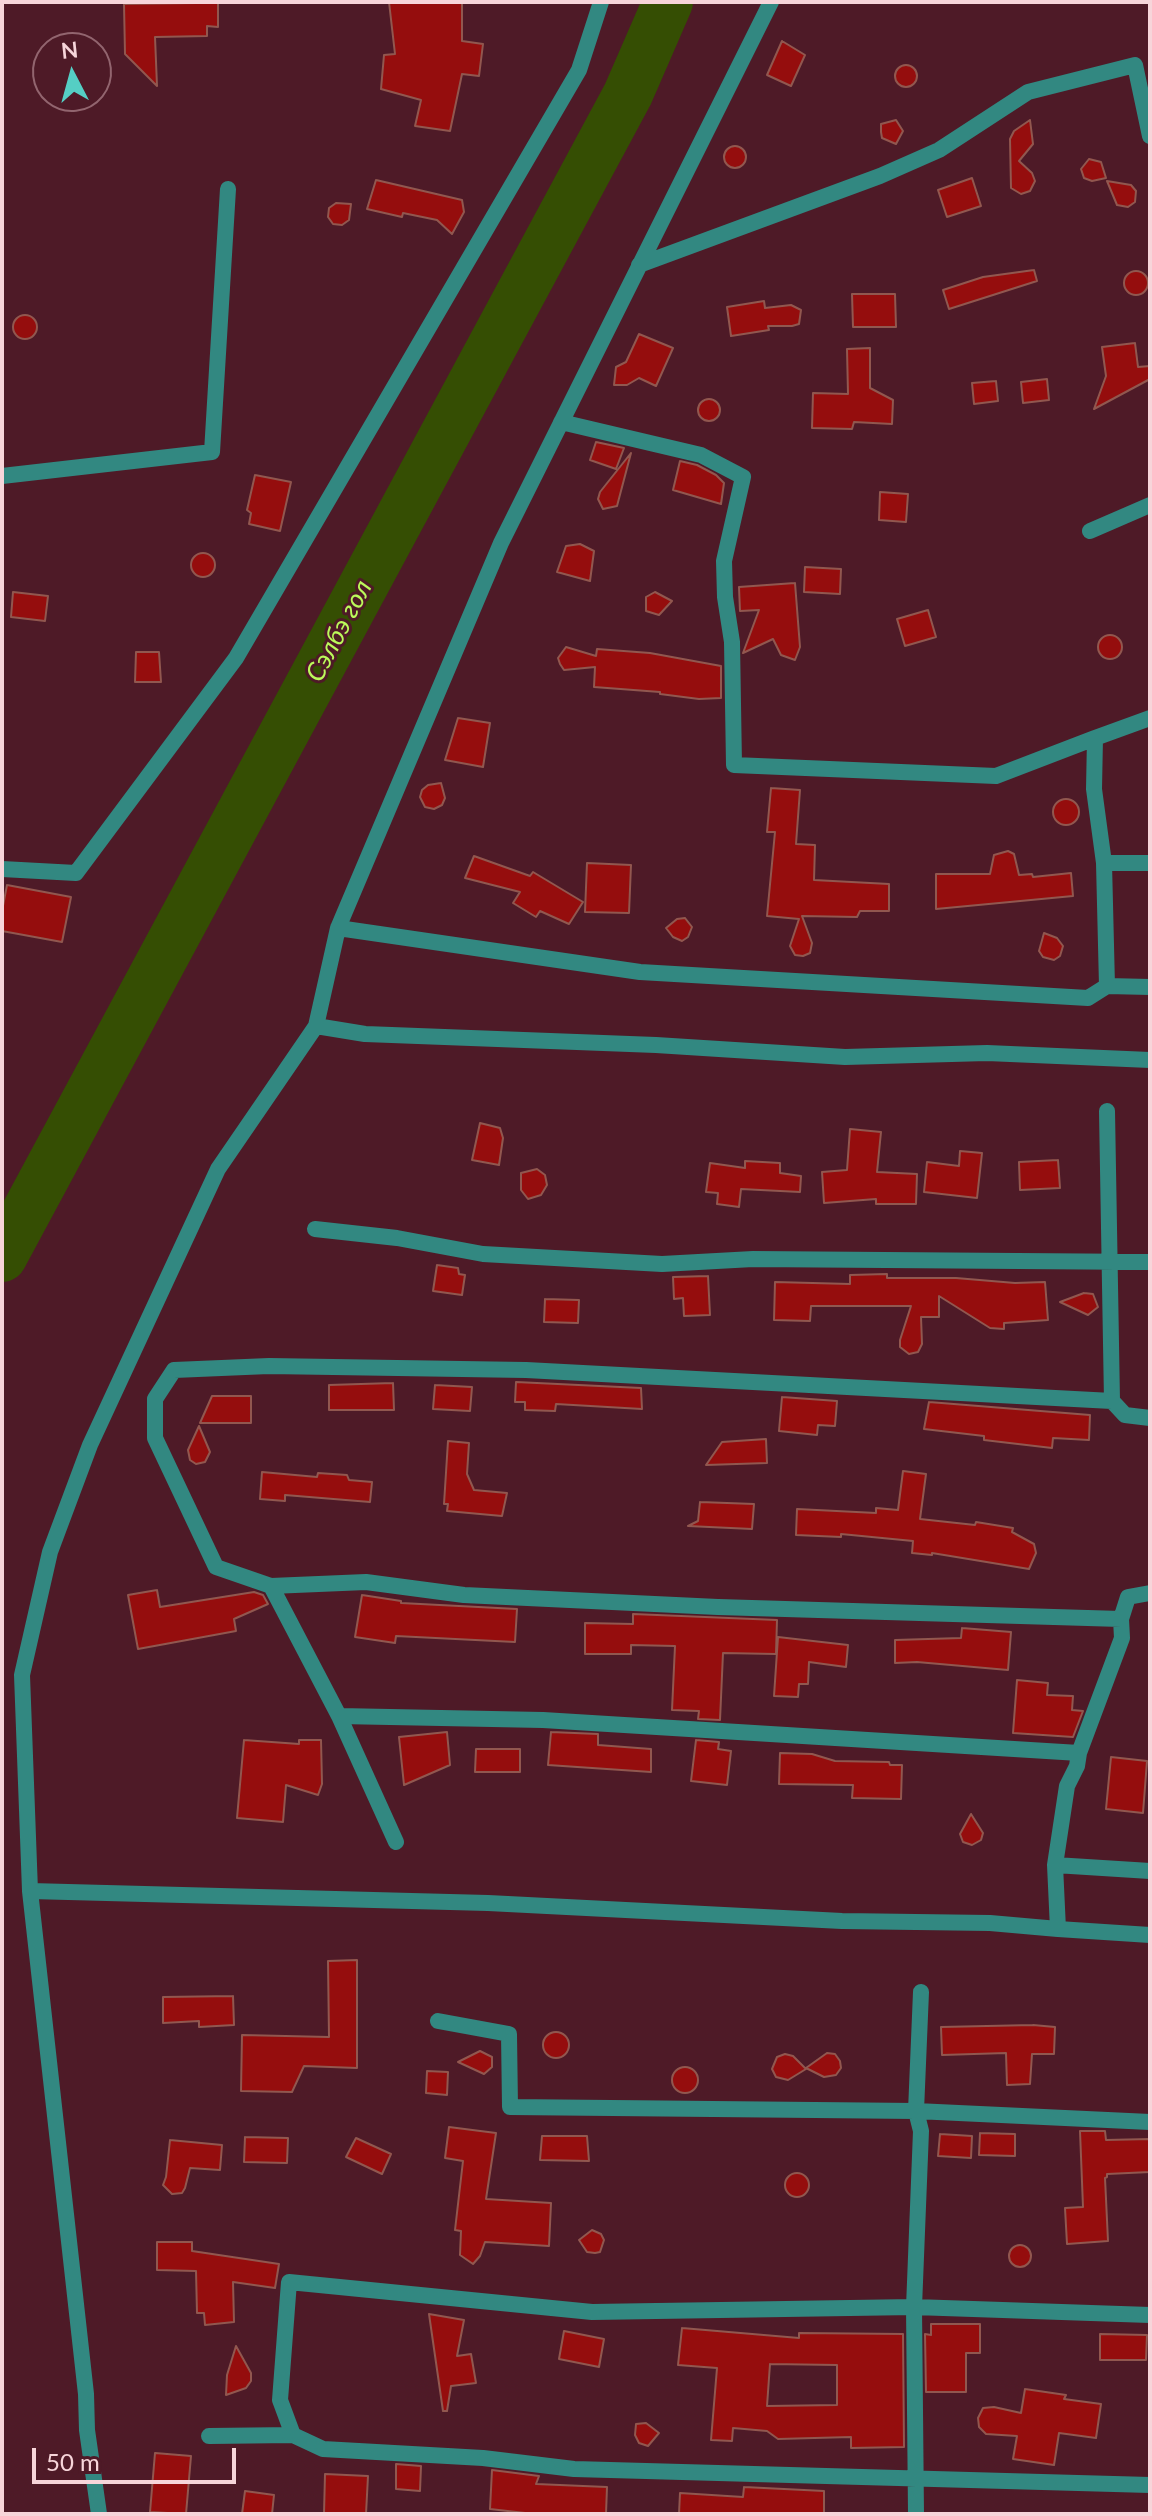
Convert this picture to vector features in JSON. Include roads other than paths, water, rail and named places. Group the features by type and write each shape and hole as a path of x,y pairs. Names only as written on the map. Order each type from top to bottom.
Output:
{"street":[{"path":"2,869 76,873 236,658 579,70 601,2"},
{"path":"99,2514 87,2430 86,2394 30,1891 22,1675 50,1552 90,1445 218,1169 316,1026 338,928 501,543 771,2"},
{"path":"639,265 880,176 939,150 1028,92 1135,65 1150,136"},
{"path":"2,476 212,452 228,189"},
{"path":"561,422 701,455 743,477 724,561 732,642 734,765 996,776 1150,718"},
{"path":"1090,531 1150,505"},
{"path":"1095,738 1094,789 1104,863 1107,986"},
{"path":"1104,863 1150,863"},
{"path":"338,928 640,972 1088,998 1107,986 1150,987"},
{"path":"316,1026 365,1034 656,1045 845,1057 987,1053 1150,1060"},
{"path":"1107,1111 1112,1401 1125,1415 1150,1418"},
{"path":"315,1229 397,1238 483,1254 662,1264 753,1259 1150,1262"},
{"path":"1112,1401 526,1370 269,1366 174,1370 155,1399 155,1438 216,1567 271,1586 366,1582 480,1596 718,1607 1121,1619"},
{"path":"271,1586 339,1716 396,1842"},
{"path":"1058,1929 1055,1865 1067,1786 1077,1766 1079,1753 1122,1638 1121,1619 1128,1597 1150,1593"},
{"path":"339,1716 543,1720 1079,1753"},
{"path":"1055,1865 1150,1871"},
{"path":"30,1891 488,1903 842,1921 990,1923 1150,1935"},
{"path":"916,2514 914,2307 921,2131 916,2111 921,1992"},
{"path":"438,2021 509,2034 510,2107 916,2111 1150,2122"},
{"path":"293,2435 280,2400 289,2282 592,2312 914,2307 1150,2315"},
{"path":"209,2436 293,2435 323,2449 483,2458 574,2469 1150,2485"}],"waterway":[{"name":"Сэлбэ гол","path":"2,1257 628,94 668,2"}]}
